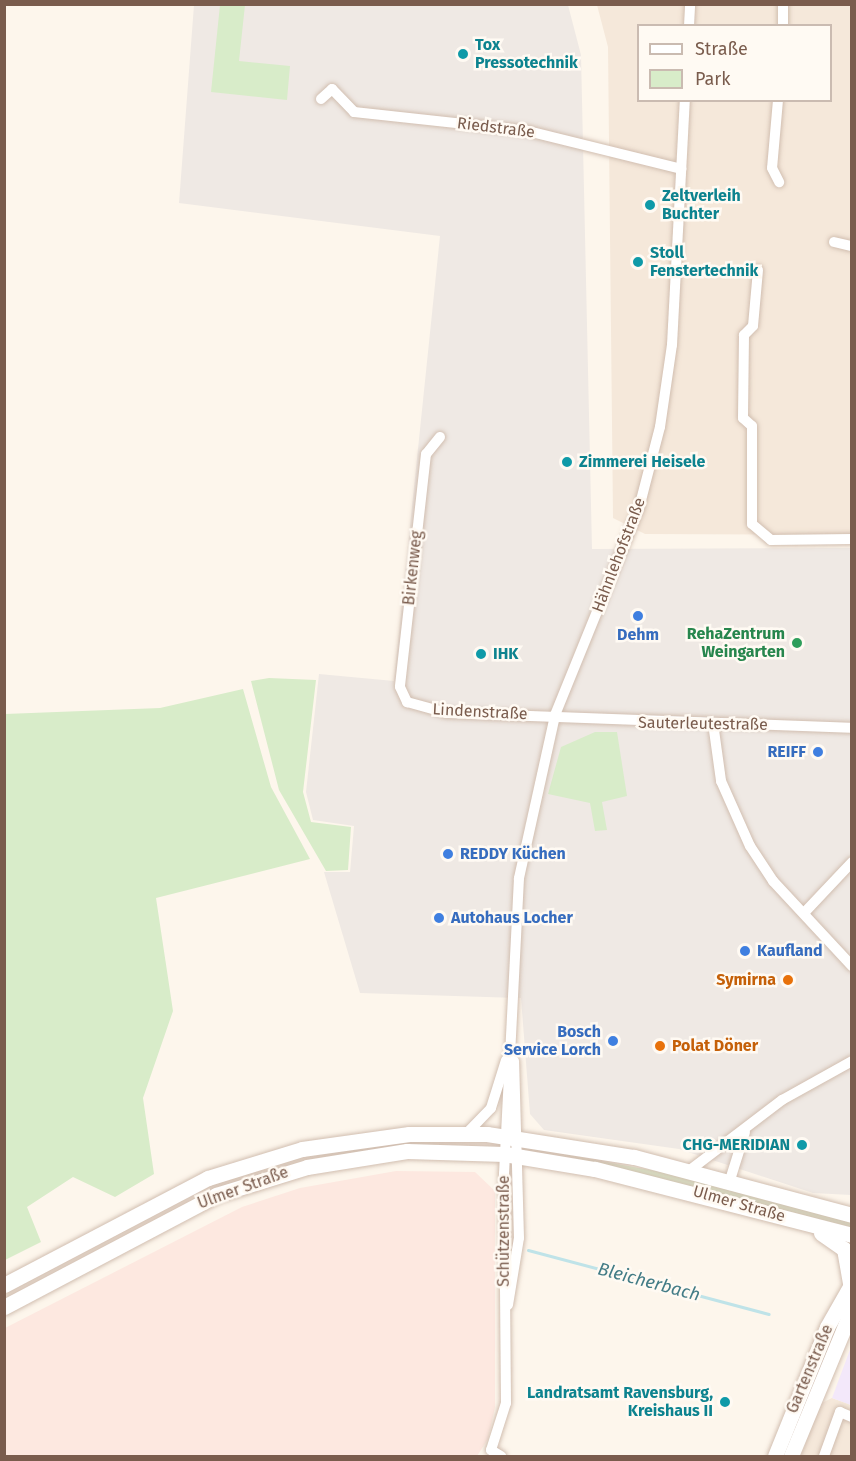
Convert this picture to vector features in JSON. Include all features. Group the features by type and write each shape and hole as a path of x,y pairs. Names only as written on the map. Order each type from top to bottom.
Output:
{"main road":[{"name":"Ulmer Straße","path":"4,1285 164,1199 254,1161 358,1139 466,1134 512,1137 690,1170 852,1215"},
{"name":"Ulmer Straße","path":"4,1307 172,1215 261,1178 361,1156 512,1155 684,1188 852,1235"},
{"path":"823,1206 852,1204"},
{"path":"789,1218 838,1241 851,1280"},
{"name":"Gartenstraße","path":"775,1456 818,1348 851,1280"},
{"name":"Gartenstraße","path":"791,1456 852,1309"}],"street":[{"path":"689,24 690,4"},
{"path":"783,4 783,24"},
{"name":"Riedstraße","path":"321,99 332,89 354,112 528,130 681,169"},
{"name":"Hähnlehofstraße","path":"511,1046 519,878 555,715 626,543 654,454 672,345 685,102"},
{"path":"778,102 772,168 779,182"},
{"path":"834,242 852,246"},
{"path":"759,270 753,326 744,335 743,418 752,426 752,524 771,540 852,539"},
{"name":"Birkenweg","path":"406,702 400,687 426,454 440,437"},
{"name":"Lindenstraße","path":"406,702 447,713 555,715"},
{"name":"Sauterleutestraße","path":"555,715 852,728"},
{"path":"713,723 730,809 773,880 852,966"},
{"path":"804,913 852,862"},
{"path":"466,1134 491,1108 511,1046"},
{"path":"511,1046 512,1155"},
{"path":"690,1170 801,1087 852,1061"},
{"path":"730,1180 747,1129"},
{"name":"Schützenstraße","path":"493,1451 506,1403 512,1155"},
{"path":"824,1456 840,1412 852,1417"}],"shaded area":[{"path":"194,5 568,5 581,55 592,549 851,548 851,1195 813,1193 679,1149 544,1130 530,1114 521,998 360,993 324,872 350,872 354,826 313,820 306,792 319,674 394,681 440,236 179,203"},
{"path":"597,5 851,5 851,535 645,534 613,518 608,47"},
{"path":"396,1171 475,1172 495,1191 495,1407 488,1439 477,1456 5,1456 5,1328 242,1207 300,1188"},
{"path":"851,1347 851,1405 832,1398"},
{"path":"832,1398 851,1405 851,1456 801,1456 820,1404"}],"green space":[{"path":"220,5 245,5 239,61 290,66 287,100 211,92"},
{"path":"269,678 316,680 303,792 311,822 351,827 348,870 326,871 279,790 251,681"},
{"path":"243,689 271,787 310,859 156,898 173,1011 143,1098 154,1174 115,1197 73,1177 27,1207 41,1242 5,1260 5,714 160,708"},
{"path":"595,732 617,732 627,796 602,802 607,830 595,831 590,803 548,794 561,747"},
{"path":"555,1153 684,1176 851,1220 851,1227"}],"waterway":[{"name":"Bleicherbach","path":"528,1250 769,1314"}],"place":[{"name":"Tox Pressotechnik","path":"463,54"},
{"name":"Zeltverleih Buchter","path":"650,205"},
{"name":"Stoll Fenstertechnik","path":"638,262"},
{"name":"Zimmerei Heisele","path":"567,462"},
{"name":"Dehm","path":"638,616"},
{"name":"RehaZentrum Weingarten","path":"797,643"},
{"name":"IHK","path":"481,654"},
{"name":"REIFF","path":"818,752"},
{"name":"REDDY Küchen","path":"448,854"},
{"name":"Autohaus Locher","path":"439,918"},
{"name":"Kaufland","path":"745,951"},
{"name":"Symirna","path":"788,980"},
{"name":"Bosch Service Lorch","path":"613,1041"},
{"name":"Polat Döner","path":"660,1046"},
{"name":"CHG-MERIDIAN","path":"802,1145"},
{"name":"Landratsamt Ravensburg, Kreishaus II","path":"725,1402"}]}
